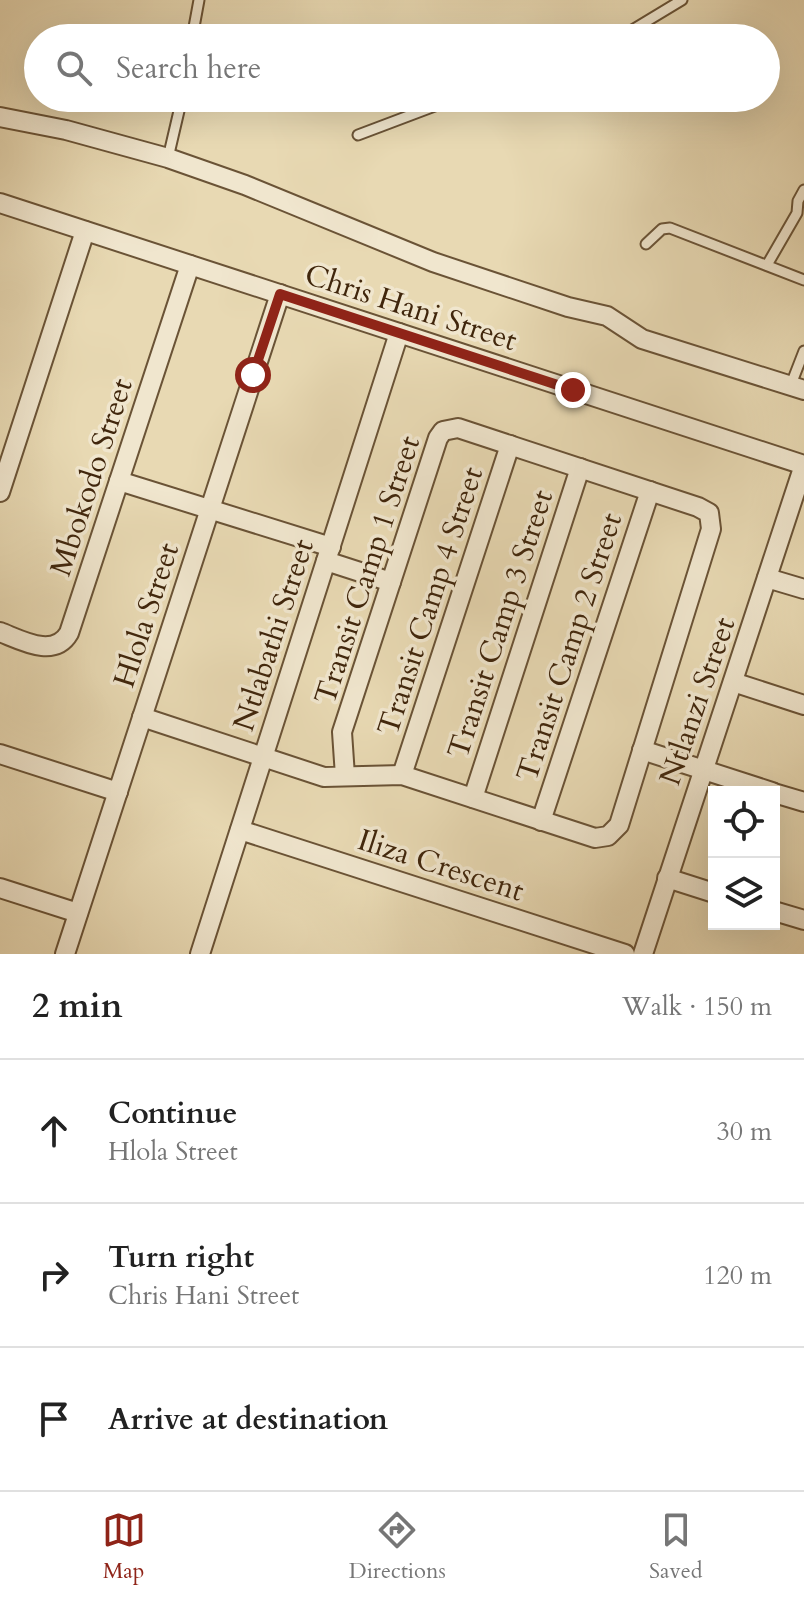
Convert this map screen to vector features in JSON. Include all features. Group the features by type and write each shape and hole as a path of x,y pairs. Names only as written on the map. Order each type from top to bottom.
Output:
{"street":[{"path":"0,117 66,130 168,158 245,185 433,262 568,307 607,316 642,339 797,389"},
{"name":"Chris Hani Street","path":"0,203 804,465"},
{"path":"0,492 85,231"},
{"name":"Mbokodo Street","path":"0,632 47,647 60,644 65,639 190,265"},
{"name":"Hlola Street","path":"65,954 280,294"},
{"name":"Ntlabathi Street","path":"202,953 399,333"},
{"name":"Transit Camp 1 Street","path":"142,717 324,777 402,775 595,838 613,834 619,825 712,524 709,513 458,428 447,428 440,434 342,732 345,776"},
{"name":"Transit Camp 4 Street","path":"402,775 510,445"},
{"name":"Ntlanzi Street","path":"643,954 804,465"},
{"name":"Transit Camp 3 Street","path":"473,798 580,468"},
{"path":"119,481 210,509 328,554 391,582"},
{"name":"Transit Camp 2 Street","path":"541,821 650,491"},
{"path":"767,578 804,589"},
{"path":"733,682 804,705"},
{"path":"642,750 754,786"},
{"path":"0,754 118,792"},
{"path":"780,794 804,802"},
{"name":"Iliza Crescent","path":"240,830 625,954"},
{"path":"667,878 708,891"},
{"path":"0,888 78,913"},
{"path":"780,913 804,920"}],"lane":[{"path":"195,24 199,0"},
{"path":"642,24 682,0"},
{"path":"168,158 179,112"},
{"path":"358,135 419,112"},
{"path":"767,265 797,213 798,201 804,190"},
{"path":"646,244 662,229 670,228 804,280"},
{"path":"797,389 804,351"}],"route":[{"path":"253,375 280,294 573,390"}]}
